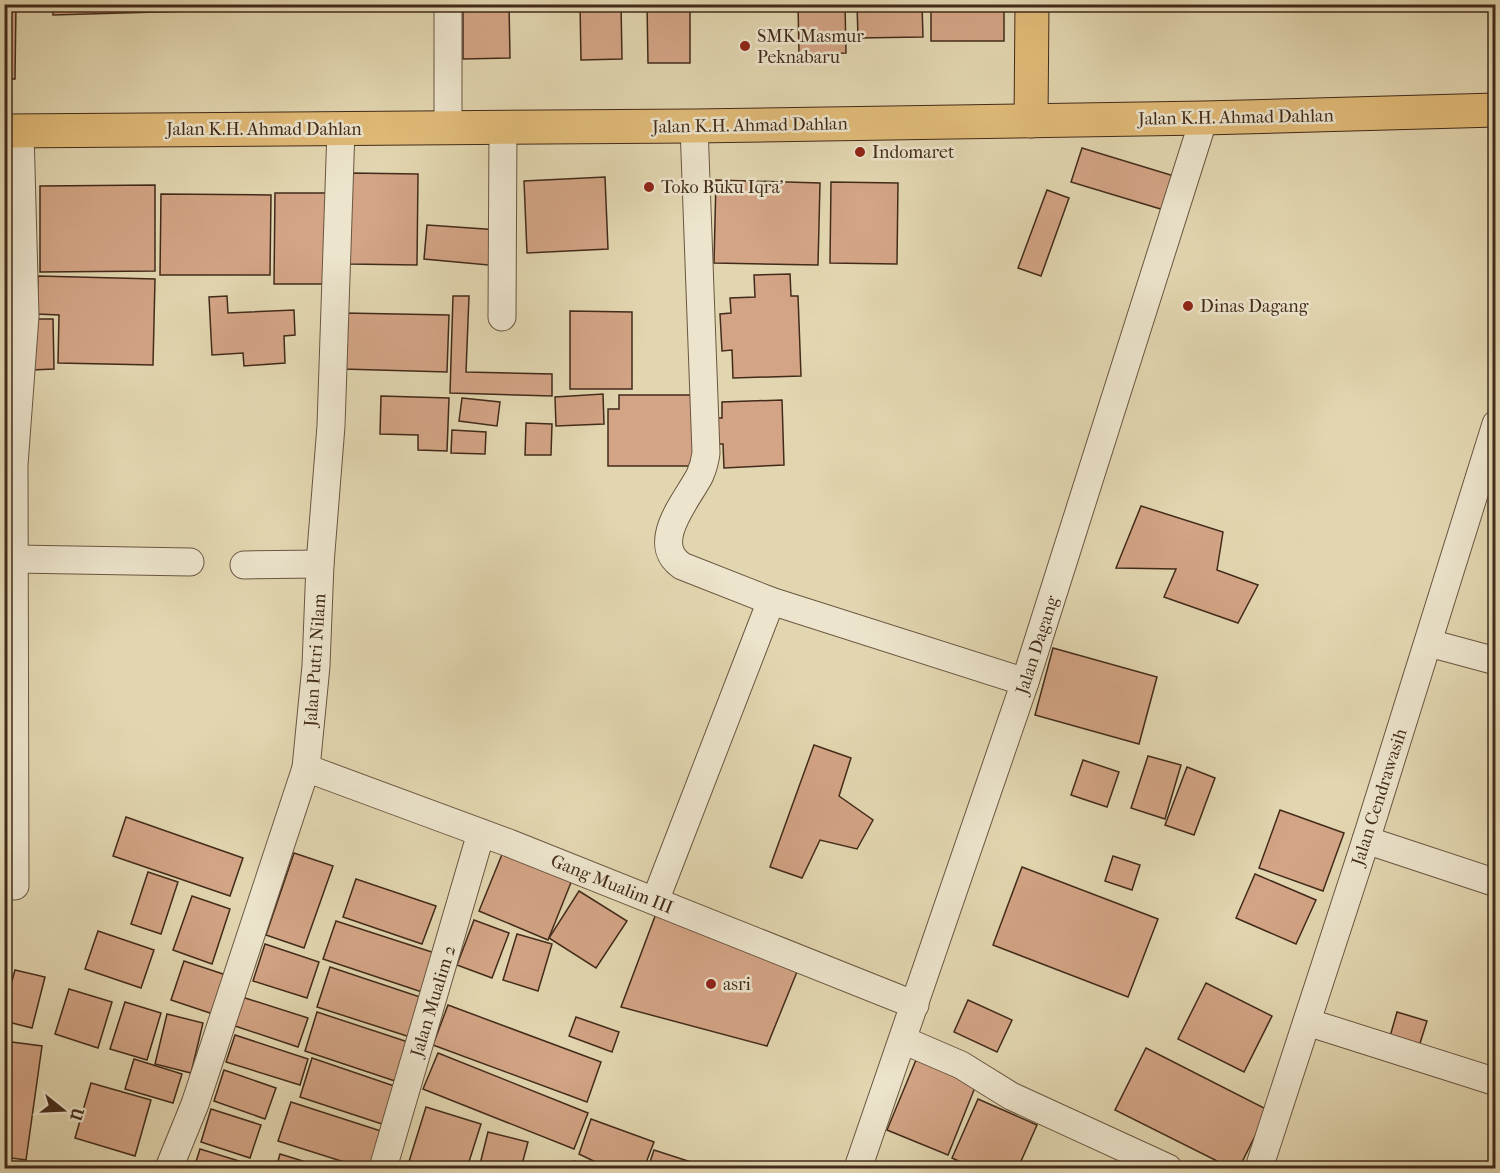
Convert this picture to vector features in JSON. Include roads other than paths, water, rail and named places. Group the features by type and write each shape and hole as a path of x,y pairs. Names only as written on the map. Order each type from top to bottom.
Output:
{"main road":[{"path":"1031,121 1032,4"},
{"name":"Jalan K.H. Ahmad Dahlan","path":"12,131 694,126 1204,118 1496,110"}],"street":[{"path":"448,4 448,127"},
{"name":"Jalan Dagang","path":"858,1168 1025,682 1204,118"},
{"path":"694,126 706,453 700,476 678,509 671,528 668,540 672,555 681,566 771,600 1025,682"},
{"path":"502,317 503,127"},
{"name":"Jalan Putri Nilam","path":"169,1168 195,1104 306,768 316,666 320,564 331,426 341,129"},
{"path":"4,883 15,886 16,559 9,465 25,316 12,131"},
{"name":"Jalan Cendrawasih","path":"1259,1168 1429,643 1496,424"},
{"path":"16,559 190,561"},
{"path":"244,565 320,564"},
{"path":"655,901 771,600"},
{"path":"1429,643 1496,661"},
{"name":"Gang Mualim III","path":"306,768 481,833 915,1005"},
{"name":"Jalan Mualim 2","path":"383,1168 481,833"},
{"path":"1366,840 1496,883"},
{"path":"1307,1022 1496,1082"},
{"path":"903,1040 961,1065 1011,1096 1168,1168"}],"place":[{"name":"SMK Masmur Peknabaru","path":"745,46"},
{"name":"Indomaret","path":"860,152"},
{"name":"Toko Buku Iqra'","path":"649,187"},
{"name":"Dinas Dagang","path":"1188,306"},
{"name":"asri","path":"711,984"}]}
